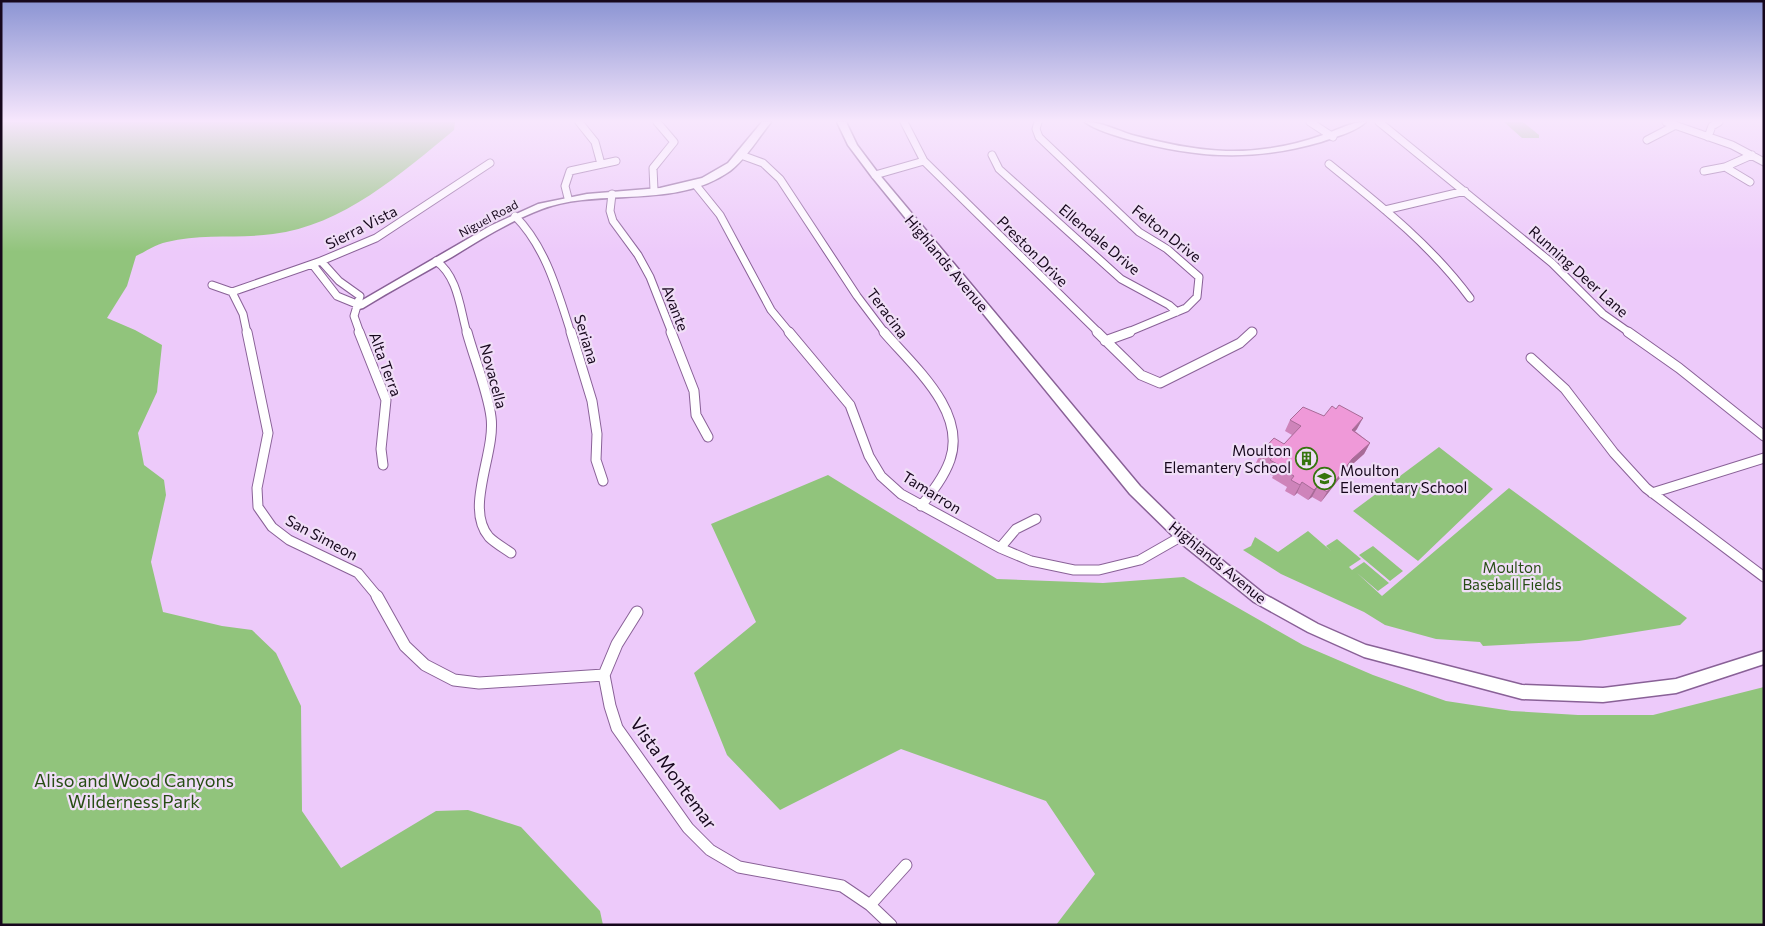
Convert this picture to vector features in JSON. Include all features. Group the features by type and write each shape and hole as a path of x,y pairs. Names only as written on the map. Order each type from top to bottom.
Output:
{"main road":[{"name":"Niguel Road","path":"359,305 515,216 568,198 676,189 695,184 724,171 731,165"},
{"name":"Highlands Avenue","path":"867,165 1135,490 1182,536 1259,598 1313,628 1364,651 1522,692 1603,694 1676,686 1764,657"}],"street":[{"name":"Sierra Vista","path":"232,292 354,249 392,229 487,165"},
{"path":"568,198 566,186 567,175 570,171 596,165"},
{"path":"654,190 653,168 655,165"},
{"name":"Teracina","path":"766,165 780,178 868,312 942,403 953,427 951,460 941,479 921,506"},
{"path":"875,175 909,165"},
{"name":"Preston Drive","path":"928,165 1105,342 1141,374 1160,383 1240,344 1252,332"},
{"name":"Ellendale Drive","path":"997,165 999,169 1121,279 1169,305 1177,312"},
{"name":"Felton Drive","path":"1069,165 1139,232 1167,249 1199,277 1200,292 1192,304 1105,342"},
{"path":"1330,165 1385,210 1460,283 1470,298"},
{"name":"Running Deer Lane","path":"1433,165 1552,263 1603,314 1679,368 1764,436"},
{"path":"1704,171 1729,165"},
{"path":"1725,167 1750,182"},
{"name":"Tamarron","path":"695,184 720,215 771,310 850,405 869,456 881,476 901,494 1000,548 1050,567 1074,570 1099,570 1140,560 1182,536"},
{"path":"1385,210 1465,191"},
{"name":"Avante","path":"612,194 610,211 613,222 638,255 650,278 694,391 696,415 708,437"},
{"name":"Seriana","path":"515,216 528,230 555,282 592,401 598,434 596,460 603,481"},
{"name":"Novacella","path":"436,261 446,268 452,279 492,418 491,439 479,503 479,516 489,538 511,553"},
{"path":"313,265 334,295 347,304 359,305 360,296 339,281 321,262"},
{"path":"212,284 232,292"},
{"name":"San Simeon","path":"232,292 243,314 268,433 257,488 258,507 272,527 289,540 358,573 381,601 405,646 425,665 448,677 479,683 604,675"},
{"name":"Alta Terra","path":"359,305 355,310 354,318 386,400 387,415 382,445 383,465"},
{"path":"1531,358 1565,389 1610,450 1652,493 1738,555 1764,577"},
{"path":"1652,493 1764,458"},
{"path":"1000,548 1016,528 1036,519"},
{"path":"604,675 617,644 637,612"},
{"name":"Vista Montemar","path":"604,675 610,706 617,728 688,828 710,850 739,867 842,886 870,904 892,925"},
{"path":"870,904 906,865"}],"green space":[{"name":"Aliso and Wood Canyons Wilderness Park","path":"1,165 410,165 392,180 347,209 298,229 273,234 180,239 159,244 136,256 127,286 107,318 135,330 162,345 157,392 138,433 144,465 164,480 166,495 151,562 163,612 222,626 252,630 276,653 301,706 302,811 341,868 436,811 468,810 521,827 600,911 603,925 1,925"},
{"path":"1439,447 1493,489 1418,561 1353,511"},
{"path":"828,475 997,579 1103,583 1184,577 1303,645 1373,675 1446,701 1512,711 1578,715 1653,715 1764,687 1764,925 1056,925 1095,874 1046,801 901,749 780,810 727,755 694,673 756,622 711,524"},
{"name":"Moulton Baseball Fields","path":"1509,488 1687,618 1680,625 1579,641 1483,646 1480,642 1436,639 1385,625 1364,612 1281,574 1243,550 1251,546 1255,537 1278,552 1308,531 1331,551 1326,546 1337,539 1361,559 1349,567 1352,570 1364,562 1389,583 1378,591 1357,573 1382,596"},
{"path":"1373,546 1403,571 1390,581 1359,555"}],"building":[{"name":"Moulton Elemantery School","path":"1339,405 1363,418 1352,430 1370,443 1352,459 1327,492 1318,486 1314,490 1302,482 1300,485 1291,480 1294,476 1278,467 1279,465 1270,460 1272,458 1261,452 1274,438 1284,444 1301,426 1290,420 1303,407 1324,416 1332,406 1336,409"}],"place":[{"name":"Moulton Elemantery School","path":"1307,459"},
{"name":"Moulton Elementary School","path":"1324,479"}]}
